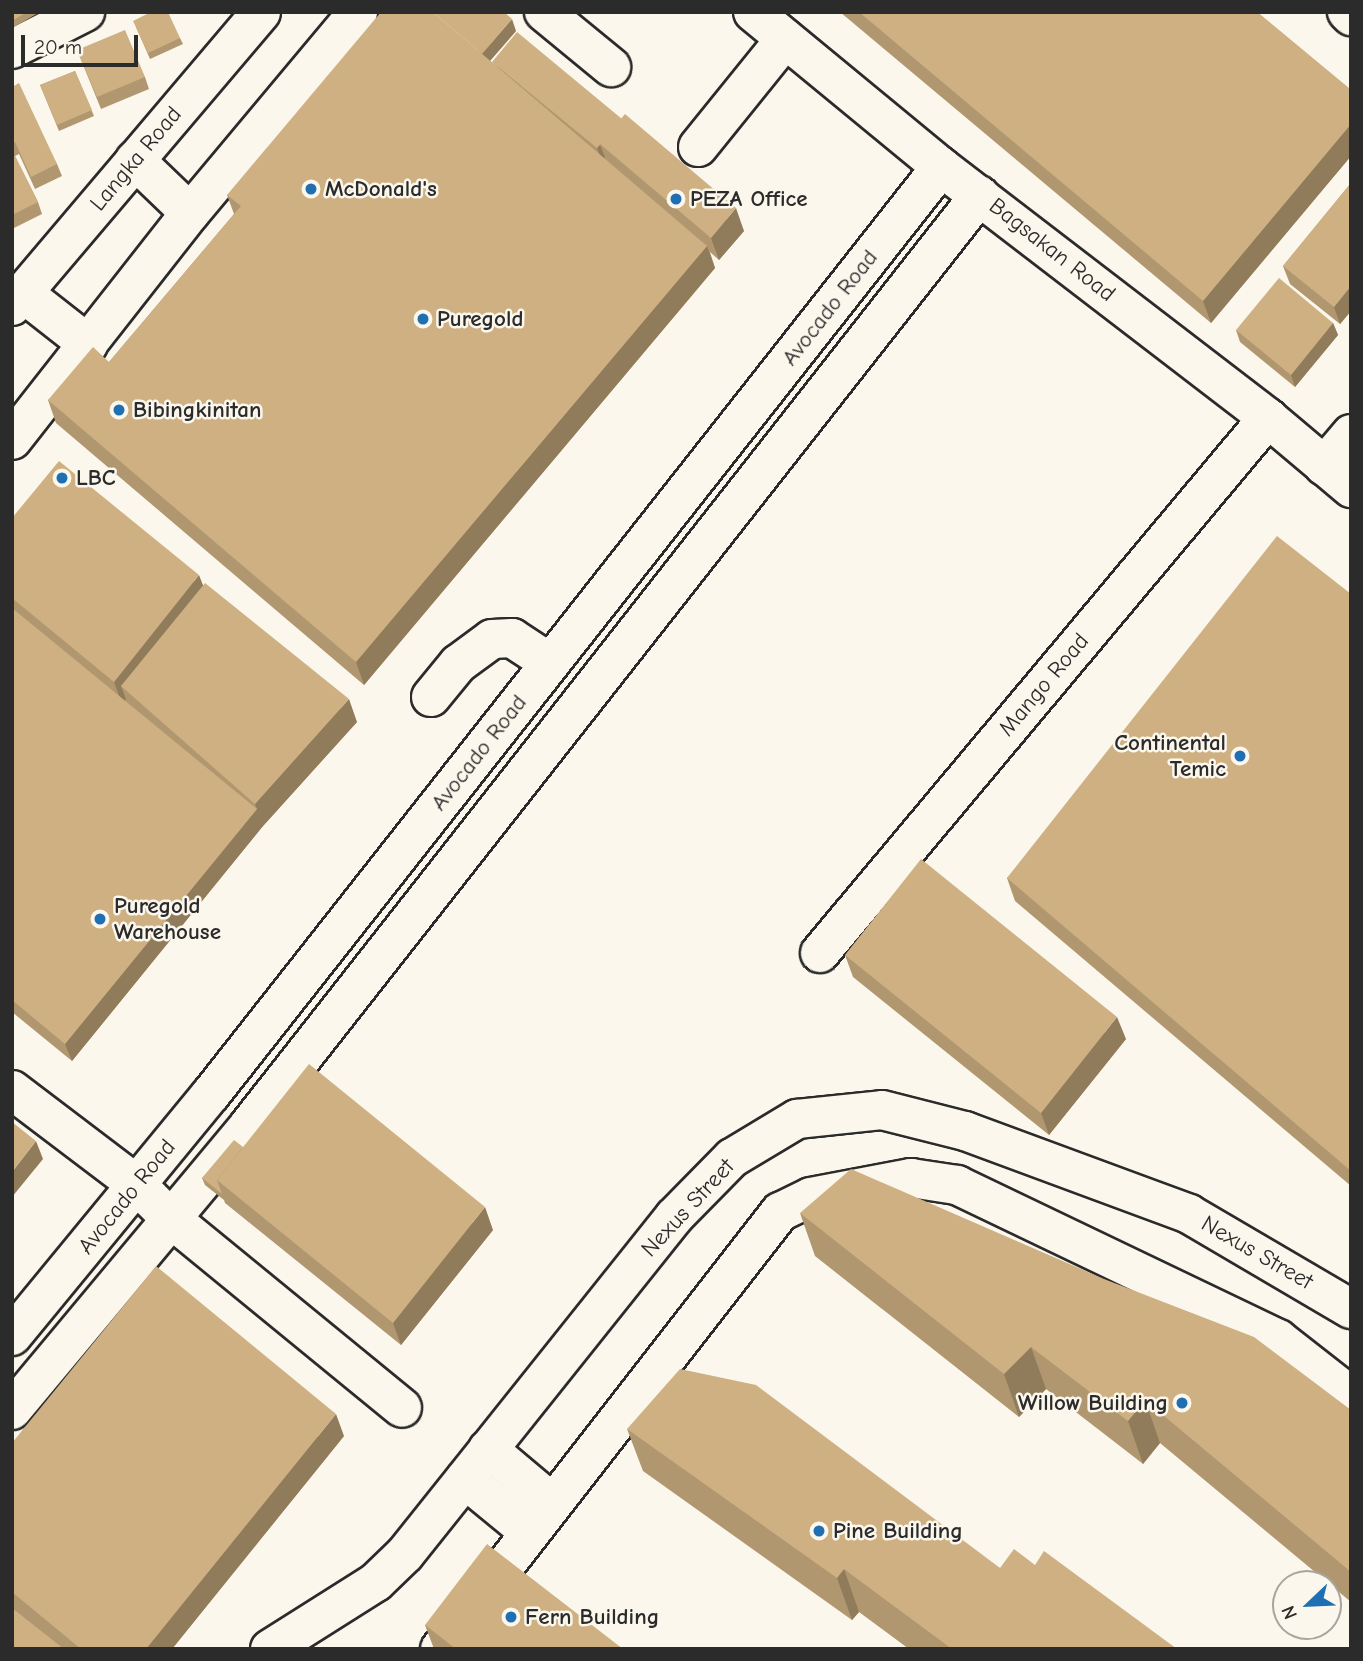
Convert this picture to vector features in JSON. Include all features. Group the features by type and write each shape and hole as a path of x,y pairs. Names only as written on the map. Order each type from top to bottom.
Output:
{"street":[{"path":"12,49 85,12"},
{"name":"Langka Road","path":"18,300 261,12"},
{"path":"12,440 190,213 358,12"},
{"path":"544,12 611,67"},
{"name":"Bagsakan Road","path":"753,12 941,167 981,195 1268,418 1337,477"},
{"path":"698,147 785,39"},
{"path":"135,160 190,213"},
{"name":"Avocado Road","path":"12,1336 211,1094 941,167"},
{"path":"12,1409 169,1217 250,1124 981,195"},
{"path":"18,300 88,344"},
{"name":"Mango Road","path":"820,953 1268,418"},
{"path":"1337,477 1351,434"},
{"path":"432,697 457,664 492,639 512,638 559,651 606,671"},
{"path":"12,1090 137,1185 169,1217 402,1408"},
{"path":"211,1094 250,1124"},
{"name":"Nexus Street","path":"270,1649 376,1582 465,1479 674,1217 732,1158 797,1119 882,1110 965,1131 1189,1214 1351,1309"},
{"path":"440,1649 539,1516 780,1212 811,1196 911,1178 957,1185 1278,1339 1351,1396"},
{"path":"488,1449 539,1516"},
{"path":"465,1479 539,1516"}],"building":[{"path":"12,12 27,12 12,21"},
{"path":"151,12 168,12 180,38 148,53 133,21"},
{"name":"Puregold","path":"381,12 433,12 707,246 356,662 48,400 93,347 109,362 241,206 227,195"},
{"path":"433,12 504,12 512,19 482,54"},
{"path":"859,12 1257,12 1351,90 1351,124 1203,301"},
{"path":"125,30 145,77 97,97 77,50"},
{"path":"517,32 622,119 597,148 492,62"},
{"path":"75,71 92,110 57,125 40,85"},
{"path":"19,83 57,164 31,177 15,142 12,143 12,87"},
{"path":"625,114 736,208 711,238 600,144"},
{"path":"15,156 38,202 12,215 12,157"},
{"path":"1351,183 1351,286 1334,307 1283,266"},
{"path":"1279,278 1333,323 1291,375 1236,330"},
{"path":"59,461 199,575 114,682 12,598 12,518"},
{"name":"Continental Temic","path":"1277,536 1351,594 1351,1171 1007,878"},
{"path":"205,583 349,699 255,804 121,686"},
{"name":"Puregold Warehouse","path":"12,608 257,809 65,1044 12,1000"},
{"path":"921,859 1117,1017 1041,1113 845,955"},
{"path":"309,1064 485,1207 393,1323 217,1180"},
{"path":"12,1122 36,1141 12,1172"},
{"path":"234,1140 243,1147 217,1180 222,1194 202,1178"},
{"name":"Willow Building","path":"851,1169 1104,1279 1254,1337 1351,1410 1351,1572 1145,1400 1128,1421 1031,1347 1004,1374 800,1213"},
{"path":"156,1266 336,1414 146,1649 81,1649 12,1592 12,1443"},
{"name":"Pine Building","path":"680,1369 756,1385 1000,1568 1014,1549 1035,1565 1044,1551 1177,1649 952,1649 844,1569 837,1578 627,1429"},
{"path":"487,1544 623,1649 456,1649 425,1625"},
{"path":"12,1608 64,1649 12,1649"}],"place":[{"name":"McDonald's","path":"311,189"},
{"name":"PEZA Office","path":"676,199"},
{"name":"Puregold","path":"423,319"},
{"name":"Bibingkinitan","path":"119,410"},
{"name":"LBC","path":"62,478"},
{"name":"Continental Temic","path":"1240,756"},
{"name":"Puregold Warehouse","path":"100,919"},
{"name":"Willow Building","path":"1182,1403"},
{"name":"Pine Building","path":"819,1531"},
{"name":"Fern Building","path":"511,1617"}]}
